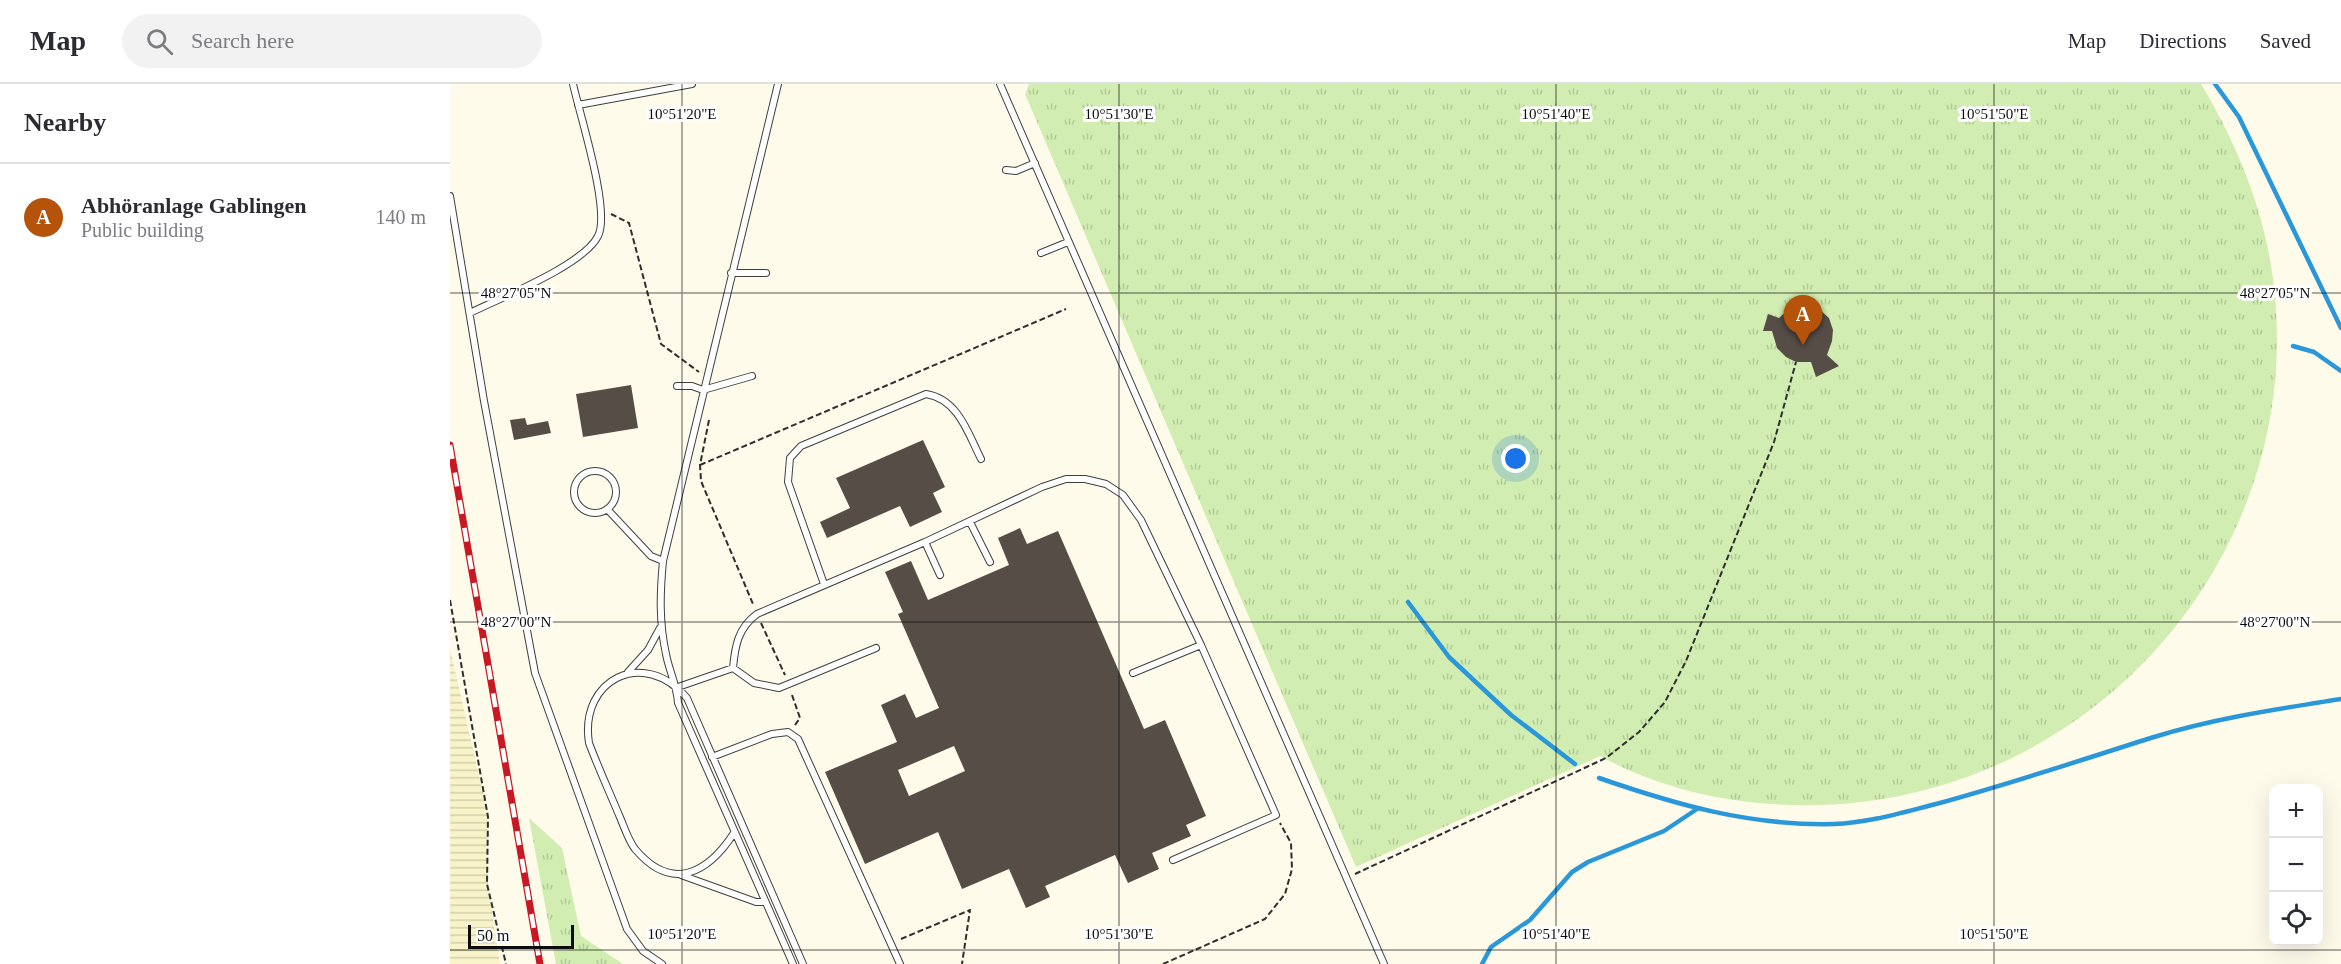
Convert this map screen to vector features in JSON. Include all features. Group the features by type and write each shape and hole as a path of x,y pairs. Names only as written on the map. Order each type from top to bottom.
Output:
{"lane":[{"path":"470,313 580,257 598,236 603,210 573,84"},
{"path":"578,105 692,84"},
{"path":"778,84 663,561 661,627 666,658 678,687 687,698 802,964"},
{"path":"1000,84 1384,964"},
{"path":"1006,170 1016,171 1035,163"},
{"path":"450,195 535,673 627,929 643,951 662,964"},
{"path":"1041,253 1068,242"},
{"path":"731,273 766,273"},
{"path":"677,386 692,386 703,390 752,376"},
{"path":"824,584 788,482 790,458 801,446 926,394 935,396 952,406 981,459"},
{"path":"596,470 613,480 615,498 607,509 593,513 578,505 574,492 582,475 596,470"},
{"path":"733,668 736,641 742,627 757,614 970,522 1042,487 1066,479 1085,479 1106,484 1123,495 1141,520 1202,645 1276,815 1173,860"},
{"path":"607,509 651,556 663,561"},
{"path":"970,522 990,562"},
{"path":"925,542 940,575"},
{"path":"661,627 648,650 628,672 600,692 589,714 586,727 589,743 634,847 663,871 756,902 765,902"},
{"path":"1133,673 1202,645"},
{"path":"733,668 764,687 779,688 789,686 876,648"},
{"path":"678,687 733,668"},
{"path":"628,672 646,673 663,678 678,687"},
{"path":"678,687 678,703 793,964"},
{"path":"712,757 772,734 788,732 798,739 900,964"},
{"path":"680,875 701,868 715,859 734,833"}],"path":[{"path":"603,210 628,223 661,344 706,377"},
{"path":"700,465 1066,309"},
{"path":"1346,877 1606,758 1640,732 1665,702 1686,661 1774,442 1796,362"},
{"path":"709,419 700,465 701,482 789,686 800,718 788,732"},
{"path":"450,600 488,817 487,885 506,964"},
{"path":"450,625 455,627"},
{"path":"1163,964 1265,919 1285,894 1292,869 1291,843 1276,815"},
{"path":"892,943 970,910 962,964"}],"shaded area":[{"path":"450,649 487,810 488,886 500,964 450,964"}],"green space":[{"path":"1029,84 2201,84 2223,124 2251,187 2269,254 2277,352 2264,447 2232,536 2184,616 2121,685 2044,741 1957,780 1861,802 1828,805 1761,803 1694,792 1661,783 1600,756 1356,867 1025,94"},
{"path":"529,818 562,848 581,936 623,964 556,964"}],"building":[{"path":"1805,306 1819,309 1829,318 1833,330 1827,355 1839,366 1816,377 1811,362 1796,362 1786,357 1777,348 1772,331 1763,331 1768,314 1779,318 1791,307"},
{"path":"631,385 638,428 583,437 576,394"},
{"path":"525,418 527,425 548,421 551,433 514,440 510,420"},
{"path":"923,440 945,487 933,493 942,512 910,527 900,506 827,538 820,522 850,508 836,478"},
{"path":"1020,528 1027,544 1058,531 1144,729 1165,720 1206,816 1186,825 1191,836 1152,853 1159,869 1128,883 1115,855 1045,886 1050,897 1026,908 1009,869 962,889 938,832 865,864 825,772 897,742 881,705 905,694 916,718 939,708 898,614 903,612 885,572 911,561 928,600 1009,565 998,538","holes":["954,746 965,771 909,796 898,770"]}],"waterway":[{"path":"2215,84 2239,117 2341,328"},
{"path":"2293,346 2314,352 2341,371"},
{"path":"1408,602 1449,657 1511,715 1575,764"},
{"path":"1599,778 1685,805 1743,817 1803,824 1860,822 1964,796 2200,724 2341,699"},
{"path":"1482,964 1491,947 1530,920 1572,872 1588,862 1664,831 1697,809"}],"railway":[{"path":"450,445 540,964"}],"place":[{"name":"Abhöranlage Gablingen","path":"1803,345"}]}
